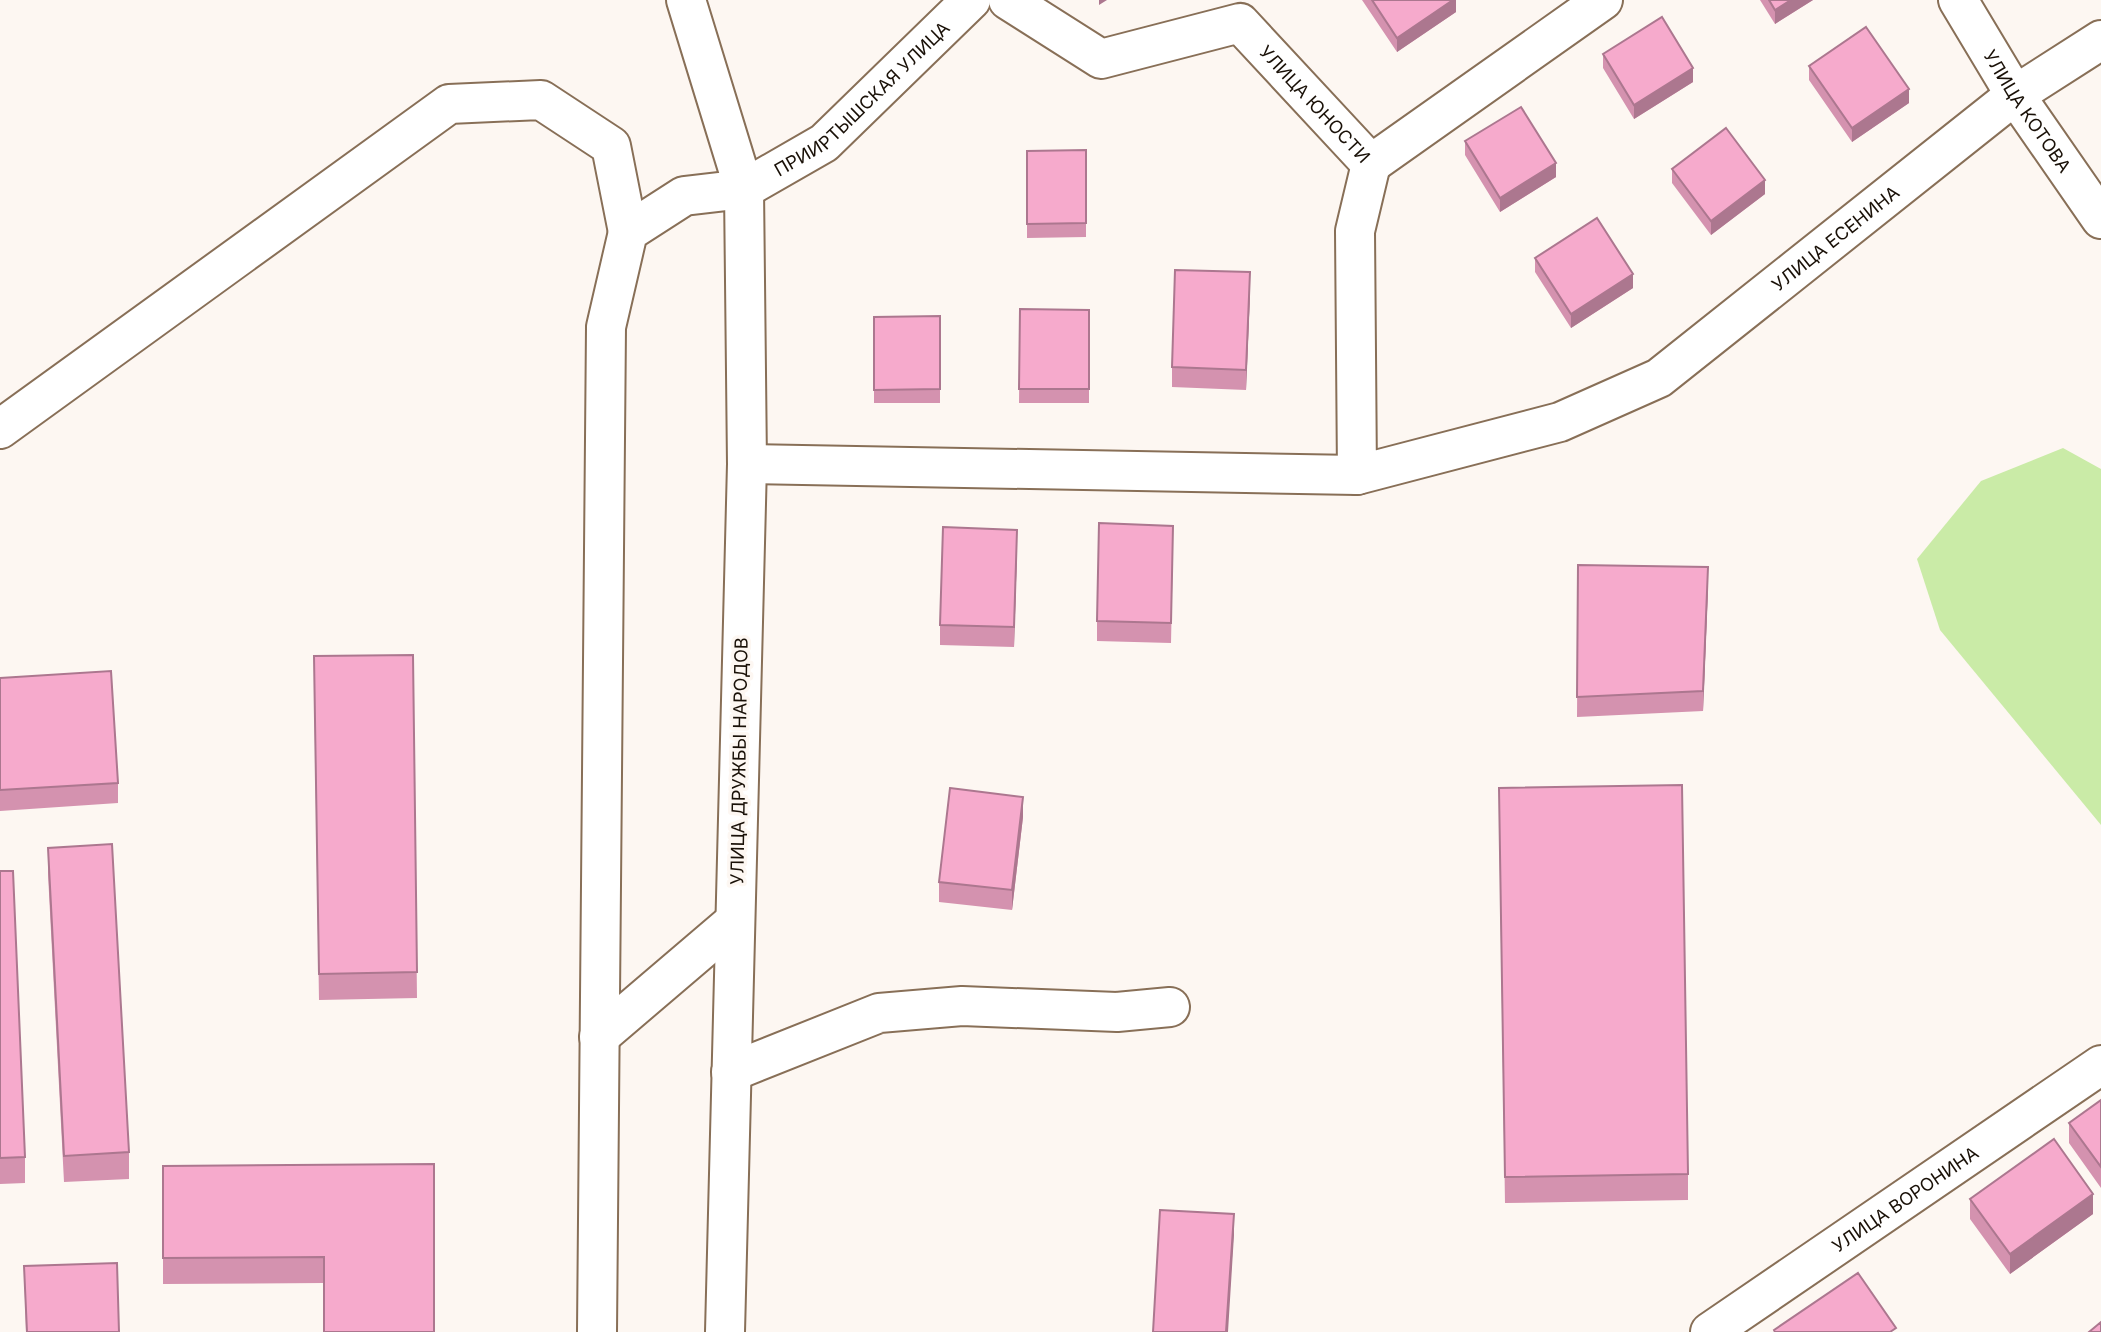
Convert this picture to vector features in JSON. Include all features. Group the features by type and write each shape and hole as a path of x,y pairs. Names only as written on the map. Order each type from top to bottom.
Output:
{"street":[{"name":"УЛИЦА ДРУЖБЫ НАРОДОВ","path":"686,0 744,189 747,464 725,1332"},
{"name":"ПРИИРТЫШСКАЯ УЛИЦА","path":"744,189 824,143 971,0"},
{"name":"УЛИЦА ЮНОСТИ","path":"1008,0 1101,59 1240,23 1371,164 1603,0"},
{"name":"УЛИЦА КОТОВА","path":"1958,0 2015,95 2101,219"},
{"name":"УЛИЦА ЕСЕНИНА","path":"747,464 1357,475 1560,422 1659,378 2015,95 2101,40"},
{"path":"0,429 449,104 541,100 611,146 628,232 606,327 597,1332"},
{"path":"1357,475 1354,231 1371,164"},
{"path":"628,232 684,196 744,189"},
{"path":"599,1037 735,921"},
{"path":"731,1072 879,1013 962,1006 1117,1012 1170,1007"},
{"name":"УЛИЦА ВОРОНИНА","path":"1710,1332 2101,1065"}],"green space":[{"path":"2063,448 2101,469 2101,825 1940,630 1917,559 1981,481"}],"building":[{"path":"1372,0 1453,0 1397,38"},
{"path":"1769,0 1791,0 1775,10"},
{"path":"1662,17 1693,68 1634,105 1603,54"},
{"path":"1866,27 1909,89 1852,128 1809,66"},
{"path":"1521,107 1556,163 1500,198 1465,141"},
{"path":"1726,128 1765,180 1711,221 1672,169"},
{"path":"1086,150 1086,223 1027,224 1027,151"},
{"path":"1597,218 1633,274 1571,314 1535,258"},
{"path":"1175,270 1250,272 1246,370 1172,367"},
{"path":"1020,309 1089,310 1089,389 1019,389"},
{"path":"940,316 940,389 874,390 874,317"},
{"path":"1099,523 1173,526 1171,623 1097,621"},
{"path":"943,527 1017,530 1014,627 940,625"},
{"path":"1578,565 1708,567 1703,691 1577,697"},
{"path":"413,655 417,972 319,974 314,656"},
{"path":"111,671 118,783 0,790 0,678"},
{"path":"1682,785 1688,1174 1505,1177 1499,788"},
{"path":"950,788 1023,797 1012,890 939,882"},
{"path":"112,844 129,1152 64,1156 48,848"},
{"path":"0,871 13,871 25,1157 0,1158"},
{"path":"2101,1100 2101,1167 2069,1123"},
{"path":"2054,1139 2093,1194 2010,1254 1970,1199"},
{"path":"434,1164 434,1332 324,1332 324,1257 163,1258 163,1166"},
{"path":"1160,1210 1234,1214 1226,1332 1153,1332"},
{"path":"117,1263 119,1332 27,1332 24,1266"},
{"path":"1858,1273 1896,1328 1890,1332 1775,1332 1774,1330"},
{"path":"2101,1322 2101,1332 2089,1332"}]}
